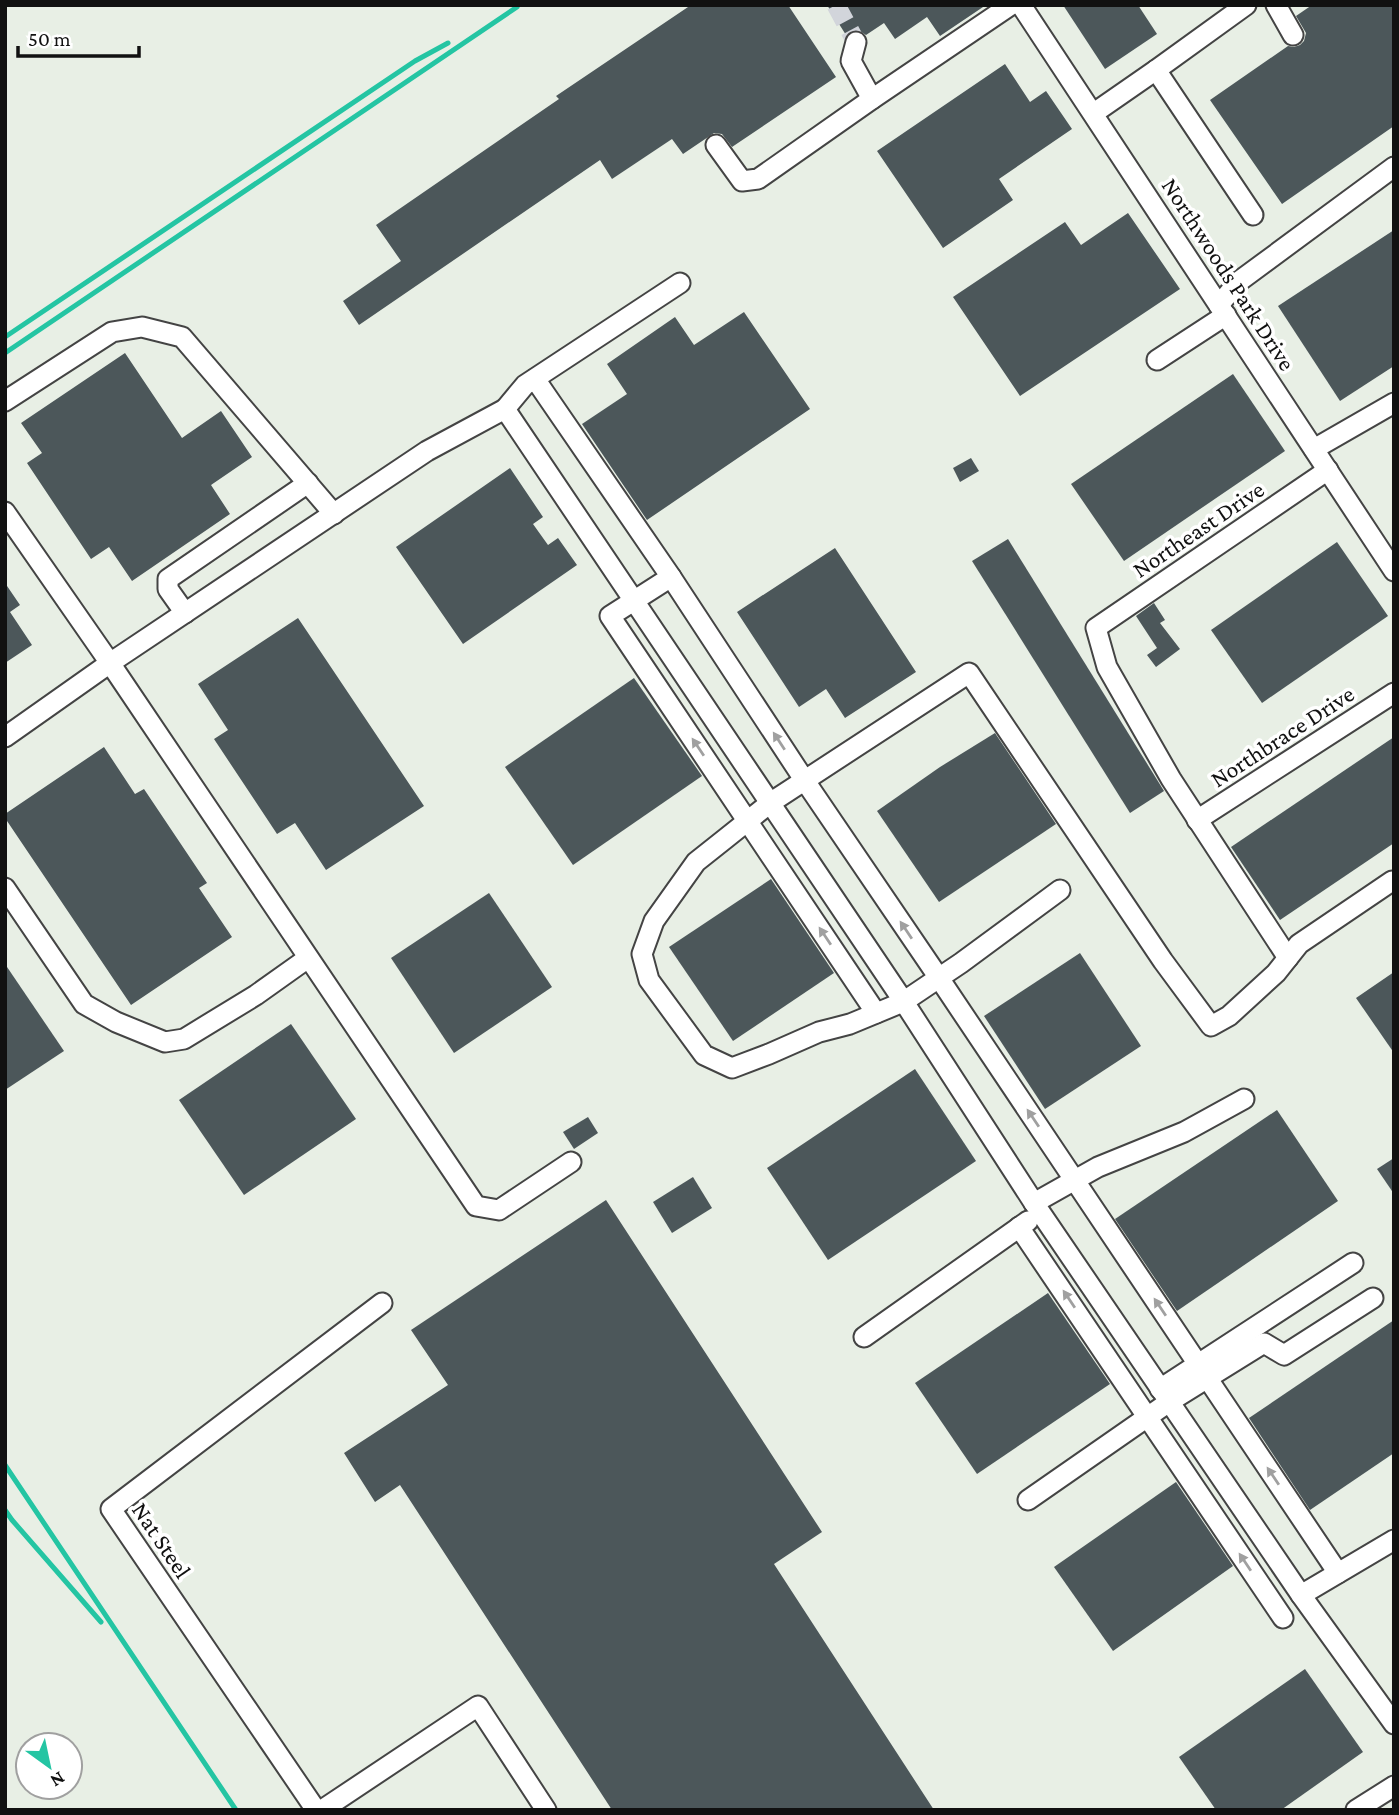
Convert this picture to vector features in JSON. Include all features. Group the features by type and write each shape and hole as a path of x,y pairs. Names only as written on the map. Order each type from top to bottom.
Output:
{"street":[{"name":"Northwoods Park Drive","path":"1021,5 1394,570"},
{"path":"1094,113 1246,5"},
{"path":"1276,5 1293,35"},
{"path":"716,145 742,181 758,179 1003,7"},
{"path":"856,42 851,61 872,99"},
{"path":"1156,70 1253,215"},
{"path":"1157,360 1223,310 1238,282 1394,167"},
{"path":"5,737 110,663 427,451 505,409 525,385 680,283"},
{"path":"5,401 112,332 142,327 182,337 334,514"},
{"path":"535,379 671,577 805,781 1338,1573"},
{"path":"1314,449 1394,403"},
{"path":"505,409 903,1002 1037,1208 1301,1595 1394,1724"},
{"name":"Northeast Drive","path":"1197,820 1107,667 1096,628 1328,470"},
{"path":"185,613 168,589 168,579 308,484"},
{"path":"5,512 476,1206 499,1210 571,1162"},
{"path":"671,577 610,616 876,1013"},
{"path":"1060,890 903,1002 850,1024 819,1032 732,1068 704,1055 649,980 642,954 653,921 696,862 770,803 969,673 1155,949 1211,1026 1230,1016 1276,973 1299,944 1392,881 1394,883"},
{"name":"Northbrace Drive","path":"1197,820 1394,693"},
{"path":"1197,820 1288,958"},
{"path":"5,888 84,1003 116,1023 165,1042 184,1039 256,995 308,958"},
{"path":"864,1337 1020,1227 1037,1208 1074,1180 1098,1167 1184,1132 1244,1099"},
{"path":"1020,1227 1283,1618"},
{"path":"1028,1500 1147,1417 1165,1395 1203,1371 1353,1263"},
{"path":"1203,1371 1264,1343 1284,1354 1373,1298"},
{"name":"Nat Steel","path":"316,1810 111,1508 382,1303"},
{"path":"1301,1595 1394,1540"},
{"path":"322,1810 478,1706 546,1810"},
{"path":"1356,1810 1394,1786"}],"shaded area":[{"path":"5,5 1394,5 1394,1810 5,1810"}],"building":[{"path":"691,5 788,5 836,77 732,147 722,134 714,133 683,154 672,139 612,179 600,160 359,325 343,301 401,261 376,225 559,99 556,96"},
{"path":"827,5 986,5 940,36 927,17 895,39 884,23 866,35 852,30 846,35"},
{"path":"1063,5 1138,5 1157,34 1105,69"},
{"path":"1312,5 1394,5 1394,126 1282,204 1210,100 1288,46 1300,45 1306,33 1296,16"},
{"path":"1005,64 1030,102 1046,91 1072,129 999,179 1013,200 943,248 877,151"},
{"path":"1128,213 1180,289 1020,396 953,297 1065,222 1081,245"},
{"path":"1394,230 1394,366 1340,401 1278,306"},
{"path":"744,312 810,409 647,520 582,424 627,394 607,364 675,317 694,345"},
{"path":"125,353 182,438 221,411 252,457 211,485 230,514 132,581 109,547 91,559 27,463 42,453 21,423"},
{"path":"1233,374 1285,451 1124,561 1071,484"},
{"path":"971,458 979,471 960,482 953,468"},
{"path":"510,468 543,517 533,524 548,545 558,538 577,565 463,644 396,547"},
{"path":"1008,539 1164,791 1130,813 972,561"},
{"path":"1337,542 1388,616 1262,703 1211,630"},
{"path":"835,548 916,672 845,718 826,689 799,707 737,612"},
{"path":"5,583 20,605 10,612 32,645 5,663"},
{"path":"1154,603 1165,620 1160,623 1180,649 1156,667 1147,655 1157,648 1136,616"},
{"path":"298,618 424,806 326,870 295,823 277,834 214,739 228,730 198,684"},
{"path":"634,678 702,776 573,865 505,767"},
{"path":"995,733 1056,824 939,902 877,811"},
{"path":"1394,737 1394,843 1280,920 1231,847"},
{"path":"104,747 135,794 144,789 207,883 199,888 232,937 131,1005 5,818 5,814"},
{"path":"771,879 834,973 733,1041 669,947"},
{"path":"489,893 552,987 454,1053 391,958"},
{"path":"1080,953 1141,1046 1045,1109 984,1016"},
{"path":"5,964 64,1051 5,1090"},
{"path":"1394,972 1394,1053 1356,998"},
{"path":"291,1024 356,1119 244,1195 179,1100"},
{"path":"915,1069 976,1161 828,1260 767,1168"},
{"path":"1277,1110 1338,1201 1177,1311 1115,1219"},
{"path":"588,1117 598,1133 574,1149 563,1132"},
{"path":"1394,1158 1394,1194 1377,1169"},
{"path":"693,1177 712,1208 672,1233 653,1202"},
{"path":"606,1200 822,1532 774,1564 934,1810 612,1810 400,1485 375,1502 344,1453 448,1385 411,1330"},
{"path":"1048,1293 1110,1384 977,1474 915,1383"},
{"path":"1394,1320 1394,1453 1310,1510 1249,1418"},
{"path":"1176,1482 1233,1566 1113,1651 1054,1567"},
{"path":"1305,1669 1363,1752 1281,1810 1216,1810 1179,1757"}],"tunnel":[{"path":"836,5 856,42"}],"railway":[{"path":"5,353 517,7"},
{"path":"5,337 415,61 448,43"},
{"path":"5,1465 236,1810"},
{"path":"5,1510 101,1622"}]}
